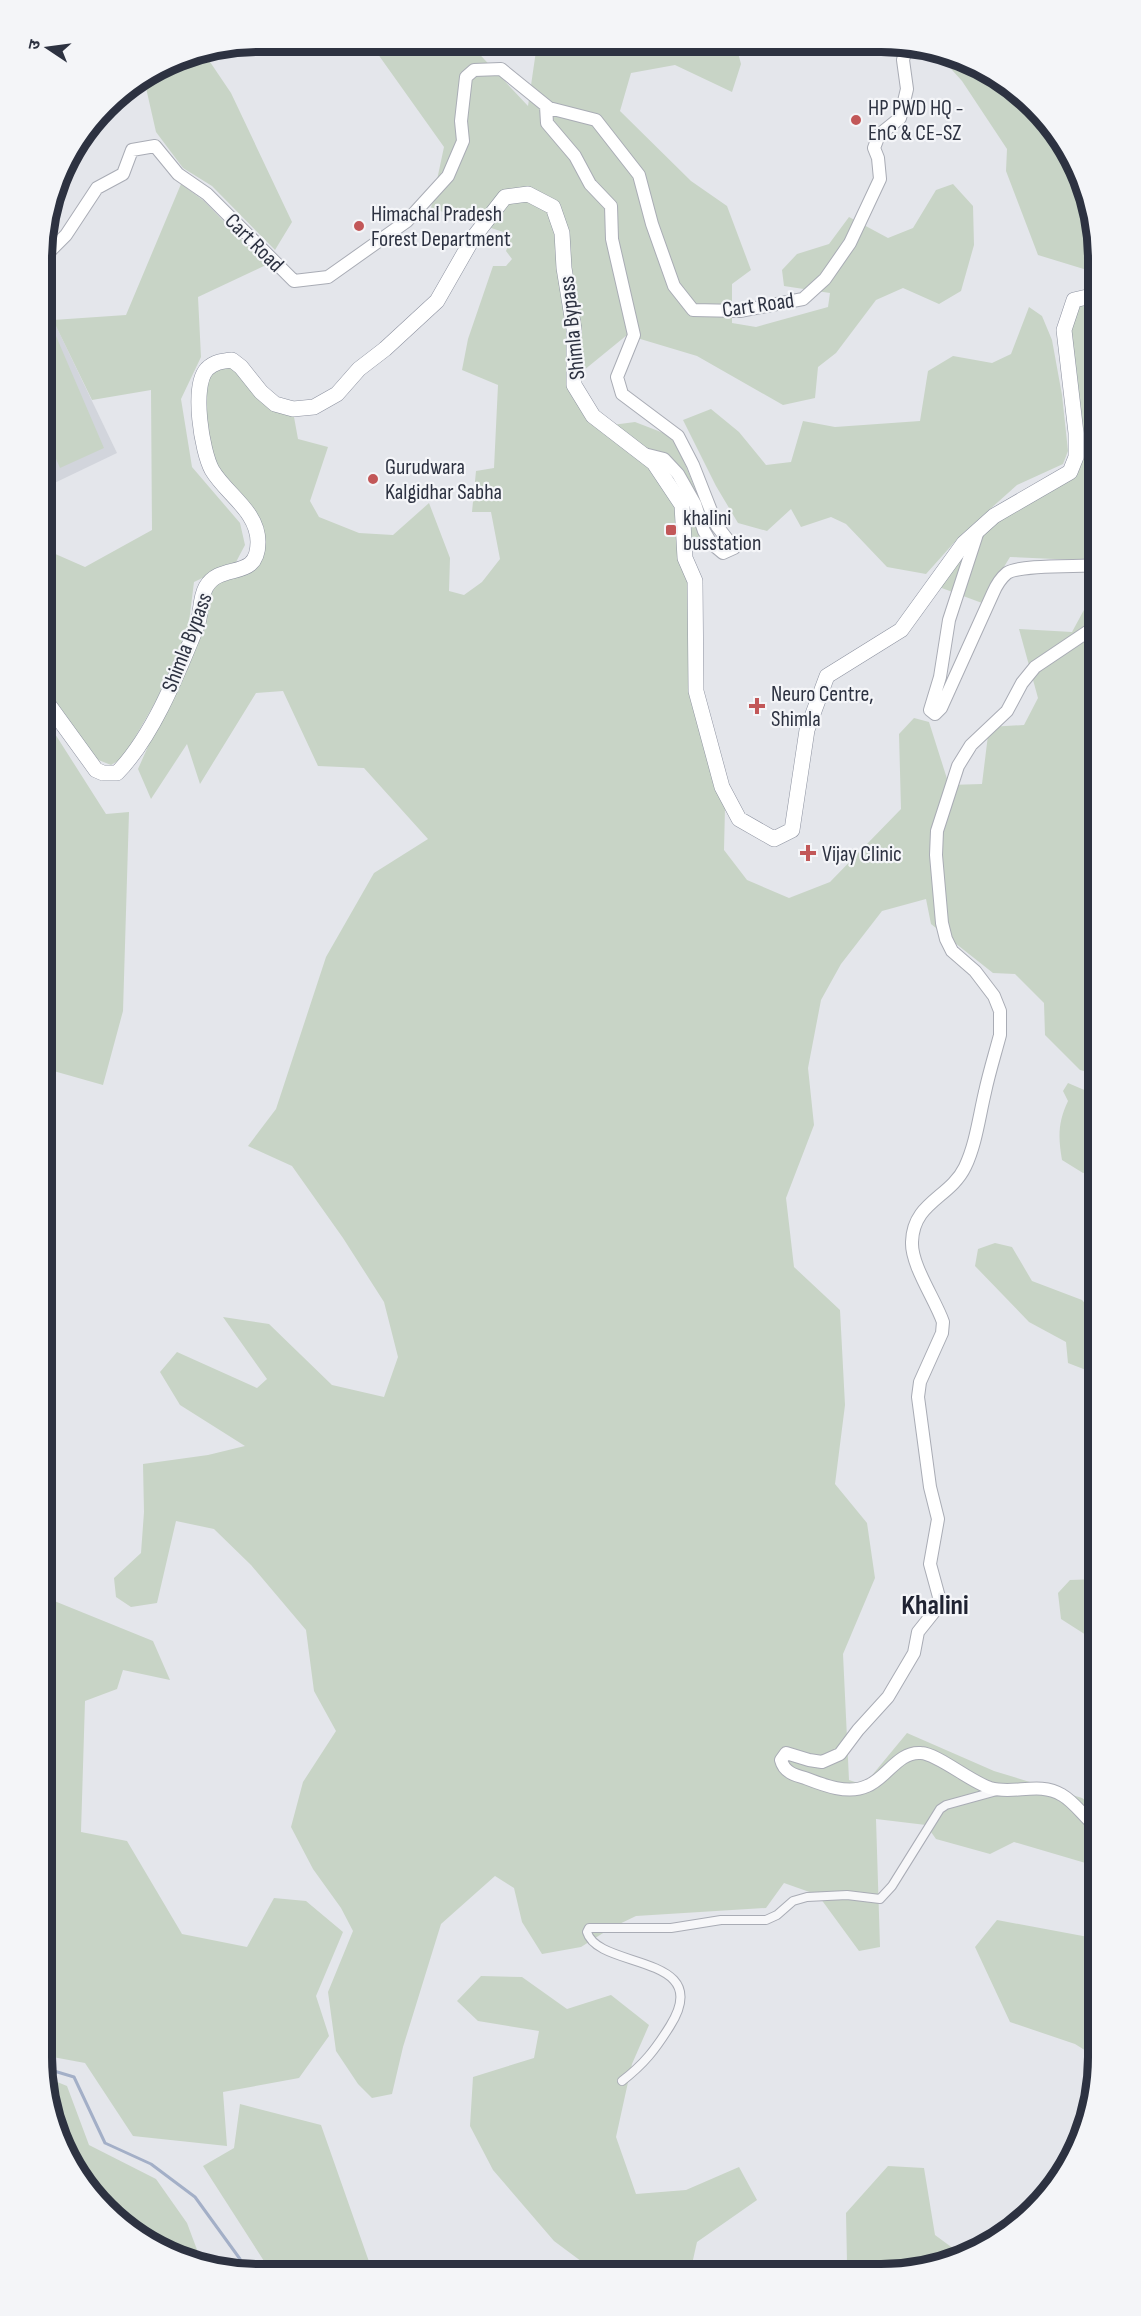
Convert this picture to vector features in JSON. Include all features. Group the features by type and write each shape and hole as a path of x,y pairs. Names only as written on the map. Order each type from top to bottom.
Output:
{"highway":[{"name":"Shimla Bypass","path":"53,710 96,770 103,773 117,773 131,758 157,715 198,623 202,596 211,579 233,570 246,569 255,560 258,540 252,519 213,472 204,451 200,386 205,370 217,362 232,360 275,404 293,409 314,407 337,394 360,369 437,301 473,238 506,197 528,194 553,207 562,233 564,268 574,328 574,385 593,416 654,463 682,505 686,558 695,581 696,691 722,787 739,819 774,839 792,830 807,730 827,676 901,630 964,543 994,516 1070,472 1076,457 1076,433 1064,330 1074,300 1088,298"}],"street":[{"name":"Cart Road","path":"53,247 66,235 97,188 123,174 132,150 154,146 178,174 207,194 294,281 328,277 407,221 448,176 463,141 460,121 466,77 474,70 501,69 546,106 596,120 639,175 652,224 674,286 693,310 740,311 803,300 825,279 850,243 880,179 878,158 874,148 879,135 900,118 907,89 903,60 905,54"},
{"path":"546,106 547,123 575,156 590,184 611,206 612,239 634,335 617,377 622,394 678,436 693,465 717,526 734,548 723,553 711,543 704,531 695,504 678,474 664,459 643,454"},
{"path":"978,531 949,620 940,677 931,706 932,713 939,712 993,593 1003,577 1012,571 1032,568 1088,565"},
{"path":"1001,1790 981,1785 923,1753 910,1754 873,1783 855,1789 832,1787 796,1775 786,1770 781,1760 786,1753 822,1762 840,1754 888,1697 914,1653 919,1630 936,1610 939,1602 930,1564 938,1519 930,1487 918,1397 920,1382 942,1333 943,1322 913,1255 912,1237 915,1224 926,1206 949,1189 966,1166 979,1124 1001,1022 994,996 975,971 952,951 946,939 942,923 936,855 937,831 958,766 971,745 1007,711 1022,683 1035,667 1088,631"},
{"path":"622,2081 654,2052 679,2010 680,1997 676,1984 667,1973 596,1944 587,1934 590,1928 671,1928 721,1920 766,1920 777,1915 793,1901 807,1897 847,1895 880,1899 892,1886 940,1809 946,1804 1001,1790 1039,1788 1053,1791 1066,1798 1088,1821"}],"shaded area":[{"path":"53,320 117,453 53,484"}],"green space":[{"path":"376,52 477,52 528,106 536,52 738,52 741,64 732,92 675,65 631,73 620,111 691,181 727,206 751,270 732,284 732,323 756,327 828,307 830,293 784,286 782,270 797,254 829,244 849,217 888,238 913,228 936,190 953,184 973,206 974,245 961,291 939,304 903,288 876,300 836,353 818,367 815,398 783,405 697,356 627,335 567,384 597,427 635,422 674,437 709,523 684,559 694,581 694,691 725,807 724,850 747,880 789,898 830,882 901,809 899,734 914,718 929,722 949,785 982,784 989,727 1024,725 1038,698 1019,629 1072,632 1085,608 1088,608 1088,1072 1080,1070 1045,1035 1044,1003 1015,974 993,973 931,924 926,899 882,911 841,964 821,1000 808,1068 814,1125 786,1198 794,1267 840,1310 845,1405 835,1484 867,1523 875,1578 843,1654 849,1780 864,1785 907,1733 994,1771 1082,1798 1088,1802 1088,1864 1014,1842 990,1854 936,1839 926,1825 876,1819 880,1947 859,1951 818,1895 784,1883 766,1908 636,1916 611,1928 581,1947 542,1954 522,1922 514,1888 495,1876 441,1924 403,2047 392,2094 372,2098 358,2084 336,2051 328,1992 353,1931 341,1908 313,1869 291,1827 303,1782 336,1731 314,1691 306,1630 251,1565 214,1529 176,1521 157,1603 131,1607 116,1597 114,1578 141,1553 144,1512 143,1464 208,1455 245,1446 180,1405 160,1372 177,1352 257,1388 267,1379 223,1317 269,1324 332,1385 384,1397 398,1357 384,1302 343,1238 292,1166 248,1146 276,1109 326,957 374,873 428,839 364,768 318,766 283,691 256,693 200,784 187,744 151,799 138,769 202,625 214,582 233,574 261,540 216,469 204,412 210,372 232,364 274,407 294,417 298,439 328,447 310,501 319,517 359,533 393,535 429,503 450,558 449,591 464,595 482,582 500,559 491,512 472,512 476,471 494,468 498,385 462,370 468,339 493,266 506,266 512,259 506,251 512,235 431,208 444,147"},
{"path":"208,59 231,93 292,222 275,250 212,186 183,168 156,132 146,87 180,68"},
{"path":"945,62 996,87 1037,123 1054,145 1078,193 1085,219 1088,273 1087,270 1038,255 1006,171 1007,149 962,81"},
{"path":"181,184 204,201 266,265 198,297 201,357 181,399 192,467 240,523 245,545 236,562 194,582 188,630 156,701 123,758 111,765 96,759 53,699 53,553 85,567 152,530 151,390 92,400 53,320 126,315"},
{"path":"1077,301 1088,304 1088,561 1010,557 982,603 939,587 966,544 1072,473 1066,330"},
{"path":"1029,307 1042,316 1052,340 1062,395 1068,451 1063,464 1017,485 960,536 926,574 887,567 846,524 831,517 801,527 791,509 767,531 738,523 716,486 683,420 711,409 739,432 766,465 791,462 803,421 835,427 920,421 928,371 953,356 992,363 1011,354"},
{"path":"53,329 104,448 60,468 53,452"},
{"path":"53,730 106,814 129,812 123,1011 103,1085 53,1071"},
{"path":"1068,1083 1088,1092 1088,1172 1083,1173 1062,1160 1060,1130 1068,1101 1063,1091"},
{"path":"995,1243 1012,1247 1032,1281 1082,1300 1088,1307 1088,1371 1068,1363 1066,1342 1029,1322 975,1266 978,1249"},
{"path":"1088,1579 1088,1635 1061,1619 1058,1593 1070,1580"},
{"path":"52,1600 153,1641 170,1680 123,1670 117,1689 85,1701 81,1832 127,1841 182,1934 247,1947 274,1898 306,1901 343,1932 316,1996 329,2036 299,2078 223,2092 227,2146 133,2136 85,2063 52,2056"},
{"path":"997,1920 1088,1937 1088,2052 1075,2044 1010,2022 975,1947"},
{"path":"481,1976 522,1977 567,2009 611,1995 649,2025 632,2064 616,2137 636,2194 686,2190 739,2167 757,2200 697,2242 692,2264 585,2264 554,2241 493,2170 470,2126 473,2077 534,2058 539,2031 478,2021 457,2001"},
{"path":"54,2081 67,2086 89,2145 156,2179 187,2223 199,2254 180,2248 156,2236 113,2203 87,2171 74,2148 63,2123"},
{"path":"240,2104 321,2125 370,2264 266,2264 203,2166 234,2148"},
{"path":"888,2166 924,2168 935,2235 954,2249 958,2248 908,2262 848,2264 846,2213"}],"waterway":[{"path":"53,2071 74,2077 105,2143 151,2164 195,2197 241,2263"}],"place":[{"name":"HP PWD HQ - EnC & CE-SZ","path":"856,120"},
{"name":"Himachal Pradesh Forest Department","path":"359,226"},
{"name":"Gurudwara Kalgidhar Sabha","path":"373,479"},
{"name":"khalini busstation","path":"671,530"},
{"name":"Neuro Centre, Shimla","path":"757,706"},
{"name":"Vijay Clinic","path":"808,853"}],"district":[{"name":"Khalini","path":"935,1604"}]}
